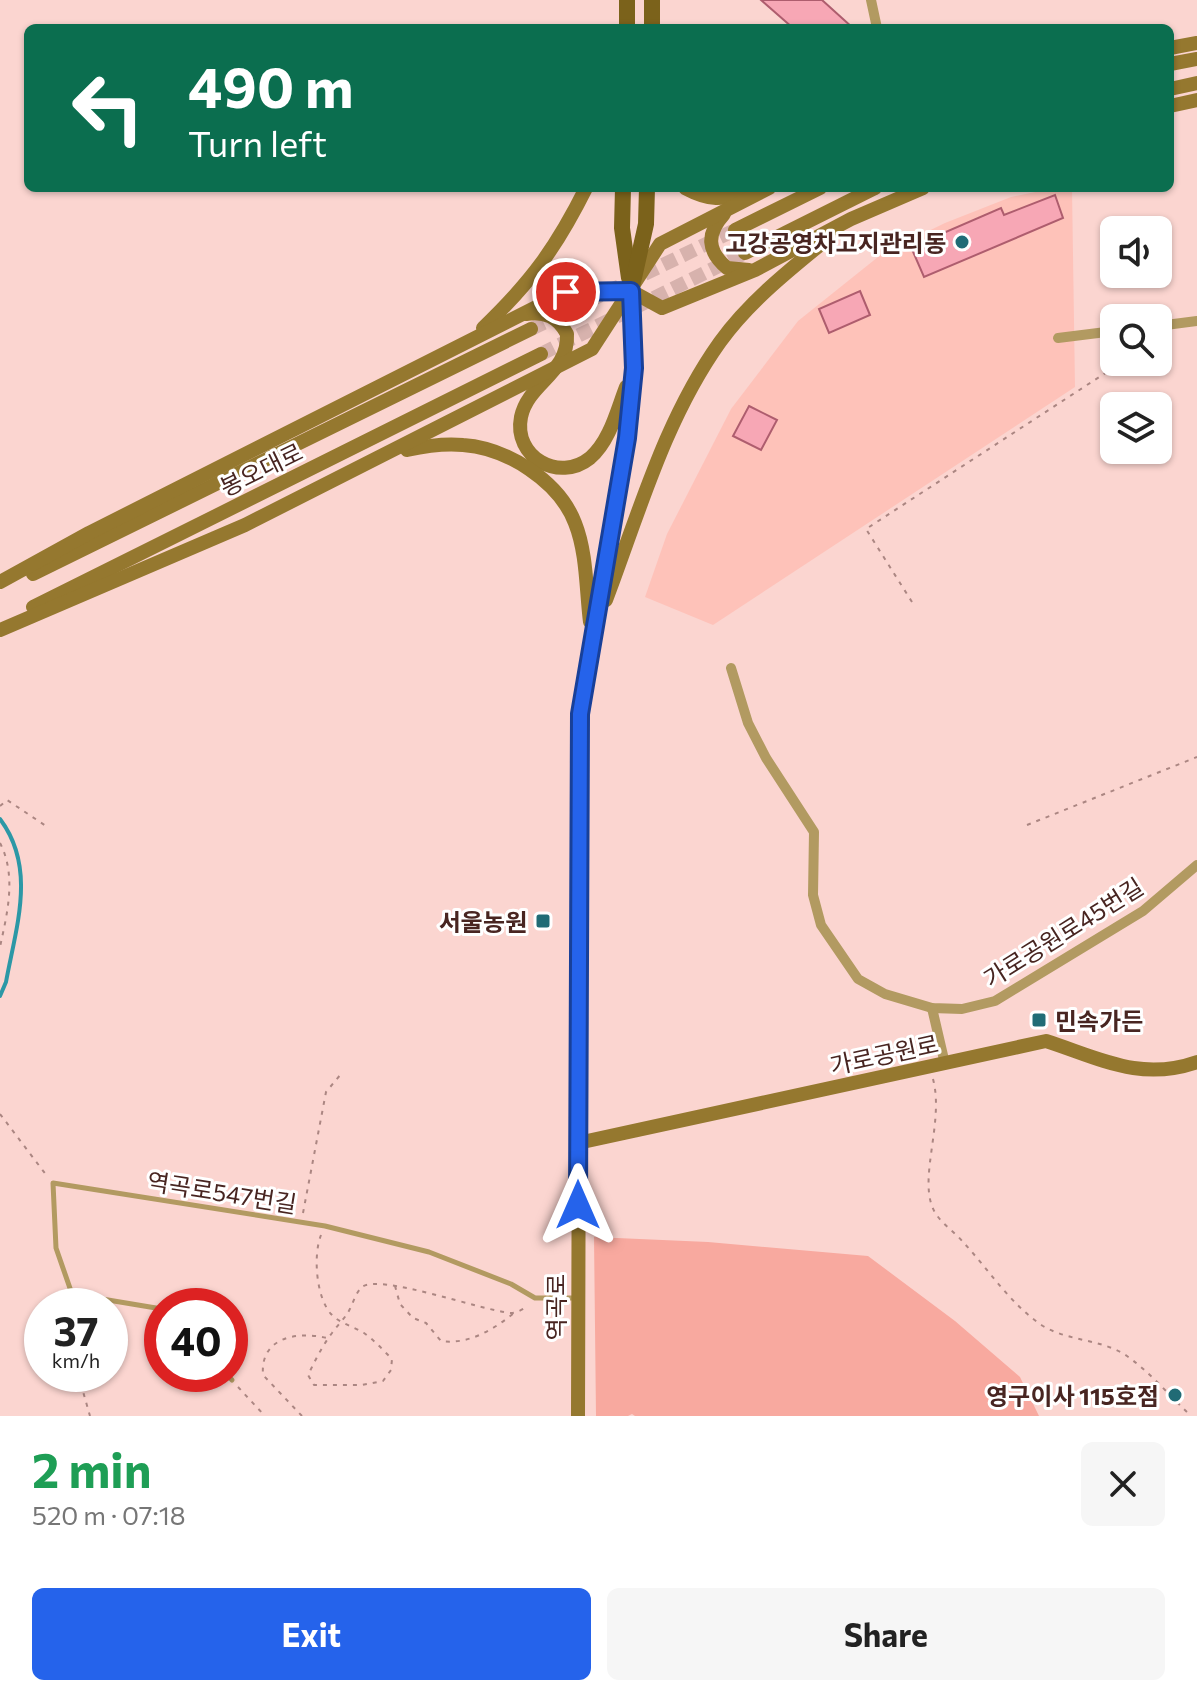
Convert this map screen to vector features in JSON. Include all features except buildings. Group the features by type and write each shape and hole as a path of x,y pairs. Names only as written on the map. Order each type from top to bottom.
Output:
{"main road":[{"path":"627,0 627,24"},
{"path":"652,0 652,24"},
{"path":"623,192 622,228 631,291"},
{"path":"631,291 646,224 647,192"}],"street":[{"path":"871,0 876,24"},
{"path":"1174,47 1197,43"},
{"path":"1174,63 1197,59"},
{"path":"1174,88 1197,83"},
{"path":"1174,105 1197,100"},
{"path":"474,337 536,273 557,243 584,192"},
{"path":"696,192 717,200 752,192"},
{"path":"0,630 245,525 592,349 660,244 762,192"},
{"path":"735,230 812,192"},
{"path":"745,253 867,192"},
{"path":"0,582 89,533 566,292 631,291 662,308 755,270 851,219 914,192"},
{"path":"727,211 715,223 710,237 711,250 727,268 755,270"},
{"path":"592,638 668,433 720,342 782,276 851,219"},
{"name":"역곡로","path":"578,1416 580,714 617,499 634,368 631,291"},
{"path":"522,314 539,312 551,316 567,334 568,347 564,358 525,405 520,418 524,446 544,465 558,469 582,463 599,448 607,436 634,368"},
{"path":"1172,324 1197,321"},
{"name":"봉오대로","path":"0,590 531,329"},
{"path":"1058,338 1100,333"},
{"name":"봉오대로","path":"0,623 541,354"},
{"path":"390,453 430,446 463,445 490,450 519,463 544,481 563,502 575,523 582,549 592,638"},
{"name":"가로공원로45번길","path":"731,668 748,723 766,758 814,832 813,895 821,925 858,979 885,994 932,1008 962,1009 995,1001 1143,911 1197,865"},
{"path":"932,1008 937,1065"},
{"name":"가로공원로","path":"578,1143 1046,1041 1121,1068 1156,1071 1197,1062"}],"lane":[{"name":"역곡로547번길","path":"53,1183 325,1226 429,1252 511,1284 535,1298 577,1298"},
{"path":"53,1183 56,1248 72,1294 144,1306"}],"path":[{"path":"912,602 866,529 1101,376"},
{"path":"1027,825 1197,757"},
{"path":"0,806 7,800 49,828"},
{"path":"0,843 9,875 9,906 0,947"},
{"path":"937,1065 937,1123 929,1185 930,1202 936,1215 961,1239 1017,1306 1045,1327 1108,1346 1126,1355 1191,1416"},
{"path":"301,1222 326,1092 341,1074"},
{"path":"0,1114 53,1183"},
{"path":"325,1226 315,1259 318,1282 330,1313 342,1321 363,1333 392,1359 391,1370 383,1381 362,1385 314,1385 308,1375 329,1338 342,1321 362,1287 371,1283 395,1285 514,1313"},
{"path":"395,1285 400,1304 413,1318 426,1323 441,1341 456,1344 498,1326 535,1298"},
{"path":"302,1416 263,1375 264,1356 277,1342 289,1337 301,1334 329,1338"},
{"path":"83,1392 90,1416"},
{"path":"243,1392 265,1416"}],"shaded area":[{"path":"1035,192 1072,192 1075,387 713,625 645,597 667,534 731,409 798,321 883,253 945,223 1011,197"},
{"path":"594,1237 708,1242 868,1256 955,1321 1020,1377 1039,1416 596,1416"}],"waterway":[{"path":"0,819 18,857 21,878 18,919 6,982 0,996"}],"tunnel":[{"path":"531,329 735,230"},
{"path":"541,354 745,253"}],"place":[{"name":"고강공영차고지관리동","path":"962,242"},
{"name":"서울농원","path":"543,921"},
{"name":"민속가든","path":"1039,1020"},
{"name":"영구이사 115호점","path":"1175,1395"}],"route":[{"path":"566,292 631,291 634,368 627,438 580,714 578,1205"}]}
